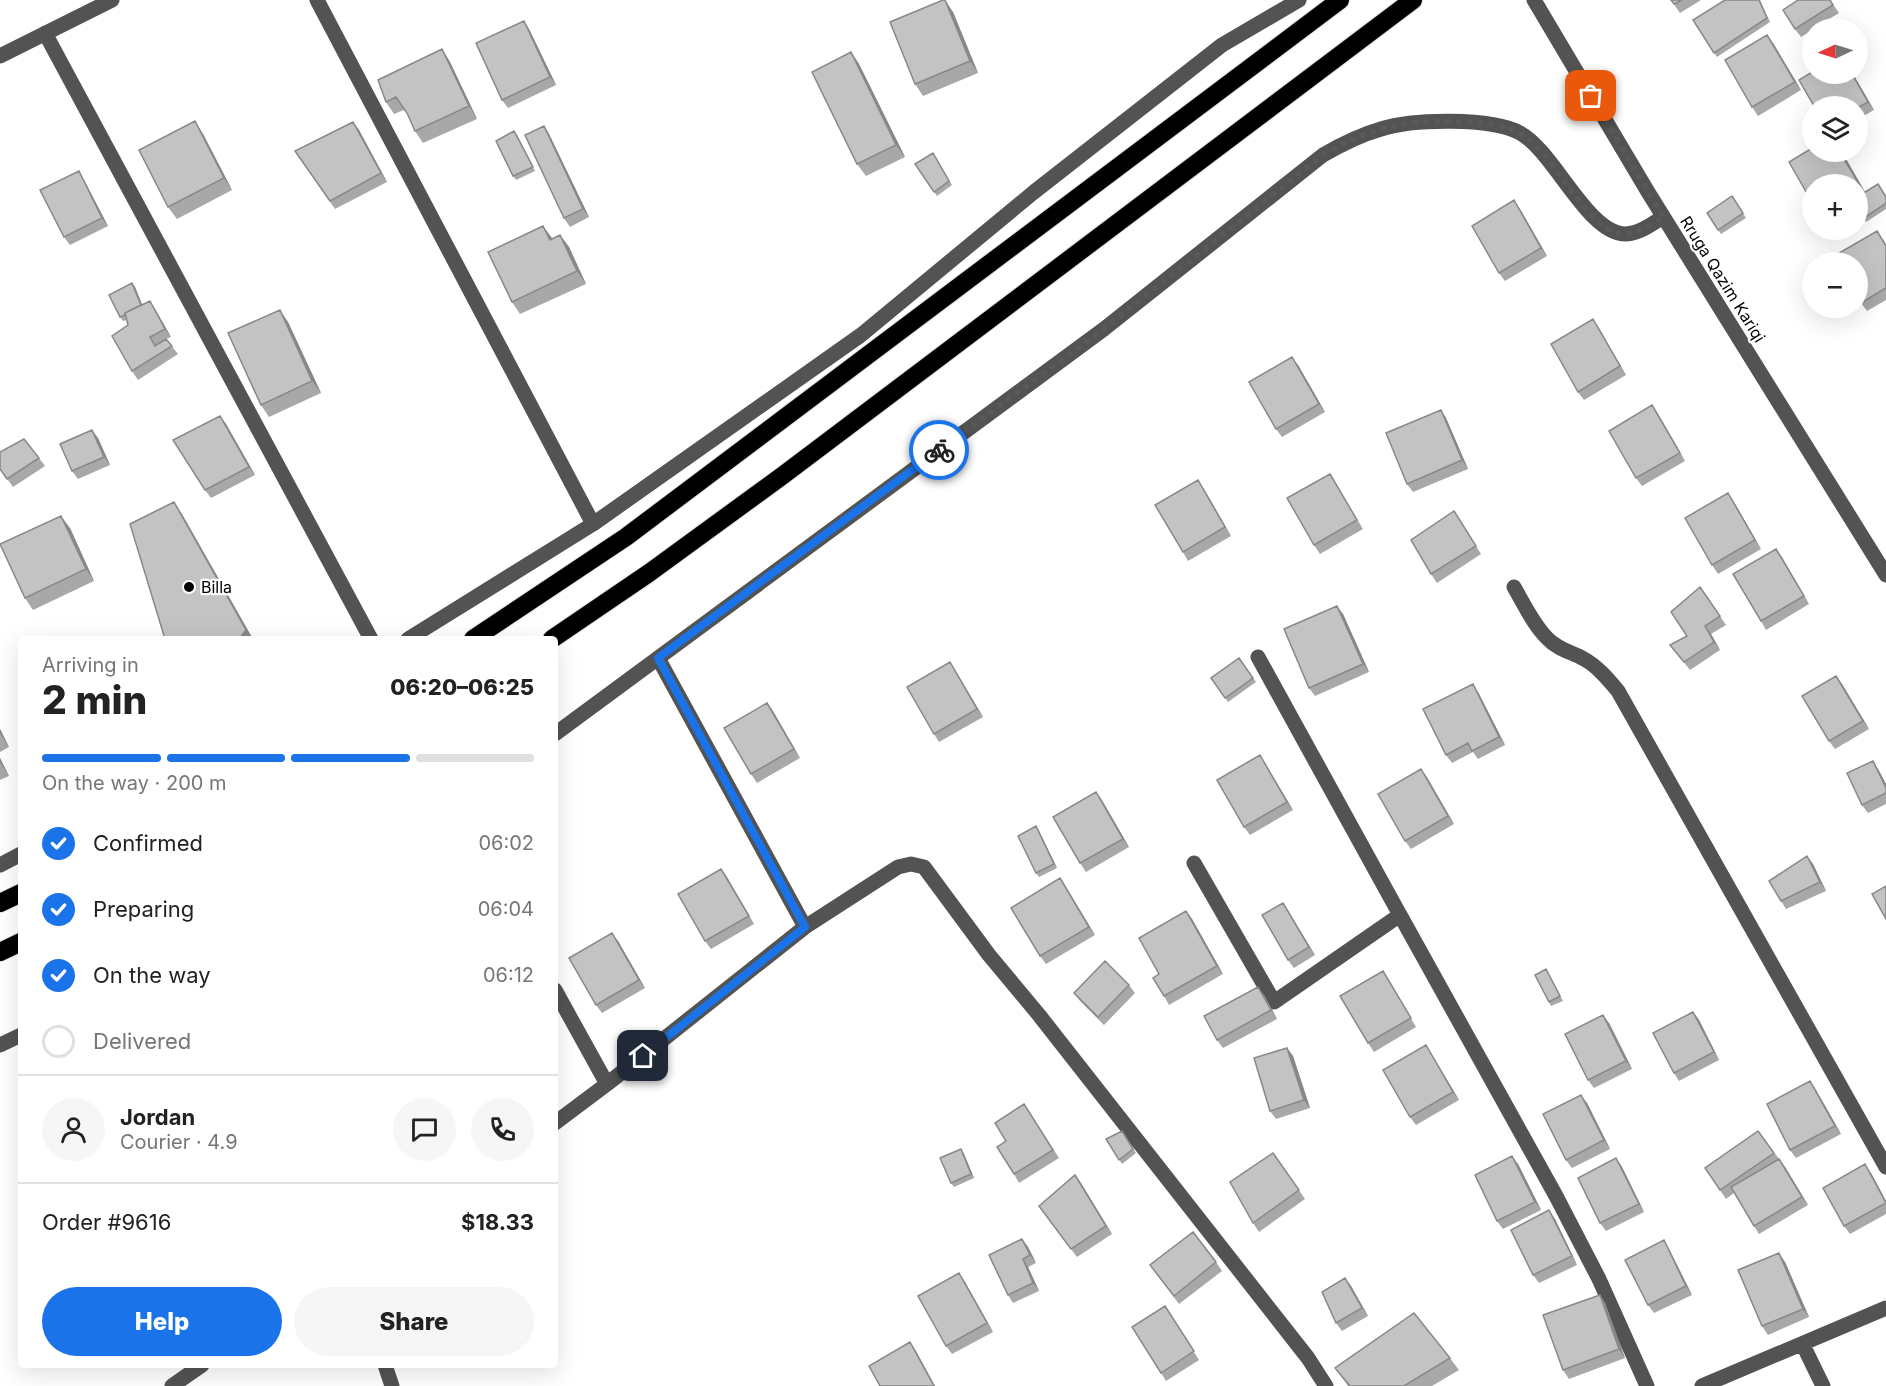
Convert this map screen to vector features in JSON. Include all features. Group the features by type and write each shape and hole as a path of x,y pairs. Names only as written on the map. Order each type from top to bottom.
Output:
{"highway":[{"path":"478,636 626,537 1340,0"},
{"path":"556,636 649,573 792,469 1413,0"},
{"path":"0,903 18,894"},
{"path":"0,951 18,943"}],"street":[{"path":"0,56 112,0"},
{"path":"317,0 593,524"},
{"path":"413,636 593,524 861,335 1034,192 1222,45 1299,0"},
{"name":"Rruga Qazim Kariqi","path":"1534,0 1647,192 1886,575"},
{"path":"45,33 369,636"},
{"path":"558,732 1104,329 1323,155 1361,135 1407,123 1478,123 1506,128 1521,133 1534,144 1587,210 1601,224 1613,231 1626,234 1638,231 1664,218"},
{"path":"1514,587 1548,639 1562,649 1585,659 1618,691 1886,1167"},
{"path":"1258,657 1556,1196 1599,1279 1647,1386"},
{"path":"658,658 805,927"},
{"path":"0,865 18,856"},
{"path":"1194,863 1274,1002 1400,915"},
{"path":"558,1121 805,927 898,867 911,864 924,867 989,954 1308,1358 1326,1386"},
{"path":"558,995 607,1084"},
{"path":"0,1045 18,1036"},
{"path":"1702,1386 1886,1308"},
{"path":"1803,1345 1823,1386"},
{"path":"172,1386 198,1368"},
{"path":"386,1368 392,1386"}],"building":[{"path":"945,0 970,61 915,84 890,22"},
{"path":"1725,0 1759,0 1767,18 1714,53 1693,20"},
{"path":"1798,0 1830,0 1833,5 1812,18 1802,18 1802,25 1795,29 1783,10"},
{"path":"524,21 550,77 502,100 476,43"},
{"path":"1767,35 1795,82 1752,107 1725,60"},
{"path":"442,49 469,106 415,131 396,97 386,102 378,80"},
{"path":"851,52 896,145 857,164 812,72"},
{"path":"1802,78 1802,84 1858,84 1865,96 1808,96 1799,80"},
{"path":"195,121 224,178 168,207 139,150"},
{"path":"353,122 381,173 330,201 295,151"},
{"path":"544,126 583,209 564,218 525,135"},
{"path":"514,131 533,167 513,176 496,141"},
{"path":"933,153 949,181 934,192 915,164"},
{"path":"1802,154 1802,162 1846,162 1853,174 1802,174 1802,185 1789,162"},
{"path":"79,171 102,218 64,237 40,190"},
{"path":"1878,184 1886,197 1886,203 1868,215 1868,190"},
{"path":"1732,196 1743,213 1718,230 1707,213"},
{"path":"1514,200 1541,248 1499,273 1472,226"},
{"path":"543,226 550,240 560,235 577,271 512,302 488,252"},
{"path":"1877,231 1886,246 1886,288 1868,299 1868,252 1841,252 1862,240 1868,240 1868,236"},
{"path":"132,283 141,305 120,317 109,295"},
{"path":"150,301 165,329 150,337 155,346 166,339 172,346 132,371 112,336 128,325 125,313"},
{"path":"280,310 312,381 261,405 228,333"},
{"path":"1593,319 1620,366 1578,392 1551,344"},
{"path":"1292,357 1319,404 1276,429 1249,382"},
{"path":"1652,405 1680,453 1636,478 1609,431"},
{"path":"1441,410 1462,460 1407,484 1386,433"},
{"path":"220,416 249,467 205,490 173,440"},
{"path":"92,430 104,457 72,471 60,444"},
{"path":"24,439 39,458 7,479 0,469 0,452"},
{"path":"1330,474 1357,520 1314,545 1287,498"},
{"path":"1198,480 1225,527 1183,552 1155,505"},
{"path":"1728,493 1755,540 1712,565 1685,518"},
{"name":"Billa","path":"174,502 246,630 241,636 164,636 130,524"},
{"path":"1454,511 1476,546 1431,574 1411,540"},
{"path":"61,516 86,569 25,598 0,544"},
{"path":"1776,549 1804,596 1761,621 1733,574"},
{"path":"1700,587 1720,616 1705,626 1714,642 1684,662 1670,645 1687,636 1671,612"},
{"path":"1337,606 1363,664 1309,688 1284,629"},
{"path":"1239,658 1253,678 1225,698 1211,678"},
{"path":"950,662 977,709 934,734 907,687"},
{"path":"1836,676 1863,721 1829,741 1802,696"},
{"path":"1473,684 1499,737 1472,751 1468,743 1446,755 1423,709"},
{"path":"767,703 794,749 751,774 724,728"},
{"path":"1260,755 1287,802 1244,827 1217,780"},
{"path":"1873,761 1886,788 1886,793 1862,805 1847,773"},
{"path":"1421,769 1448,816 1405,841 1378,794"},
{"path":"1096,792 1123,839 1080,863 1053,817"},
{"path":"1036,826 1054,864 1036,873 1018,836"},
{"path":"1807,856 1820,882 1781,901 1769,881"},
{"path":"721,869 749,916 705,941 678,894"},
{"path":"1060,878 1089,927 1040,956 1011,908"},
{"path":"1886,886 1886,919 1872,894"},
{"path":"1283,903 1309,947 1288,960 1262,915"},
{"path":"1186,911 1217,966 1164,996 1153,978 1159,974 1139,938"},
{"path":"612,933 639,980 596,1005 569,958"},
{"path":"1105,961 1129,985 1098,1017 1074,993"},
{"path":"1546,969 1560,996 1549,1002 1535,975"},
{"path":"1383,971 1411,1018 1368,1043 1340,996"},
{"path":"1258,987 1271,1010 1217,1040 1204,1016"},
{"path":"1693,1012 1714,1052 1674,1073 1653,1033"},
{"path":"1603,1015 1626,1061 1588,1080 1565,1034"},
{"path":"1426,1045 1453,1092 1410,1117 1383,1070"},
{"path":"1287,1048 1304,1100 1270,1111 1254,1058"},
{"path":"1810,1081 1835,1126 1790,1150 1767,1104"},
{"path":"1581,1095 1604,1140 1566,1160 1543,1114"},
{"path":"1024,1104 1053,1150 1014,1174 997,1147 1006,1141 995,1123"},
{"path":"1122,1131 1133,1149 1119,1160 1106,1139"},
{"path":"1758,1131 1774,1153 1720,1190 1705,1168"},
{"path":"961,1149 971,1174 951,1183 940,1158"},
{"path":"1273,1153 1299,1190 1253,1223 1230,1182"},
{"path":"1512,1156 1535,1202 1497,1221 1475,1175"},
{"path":"1616,1158 1639,1204 1600,1223 1578,1178"},
{"path":"1779,1159 1802,1197 1754,1226 1731,1187"},
{"path":"1865,1164 1886,1203 1844,1226 1823,1188"},
{"path":"1075,1175 1106,1226 1071,1249 1039,1206"},
{"path":"1549,1210 1572,1256 1533,1275 1511,1230"},
{"path":"1193,1232 1216,1262 1174,1296 1150,1265"},
{"path":"1022,1239 1030,1255 1023,1259 1033,1283 1008,1295 989,1255"},
{"path":"1664,1240 1686,1286 1648,1305 1625,1260"},
{"path":"1779,1253 1803,1309 1762,1326 1738,1270"},
{"path":"959,1273 987,1323 946,1346 918,1296"},
{"path":"1345,1278 1362,1308 1336,1323 1322,1292"},
{"path":"1600,1295 1619,1349 1563,1370 1543,1315"},
{"path":"1165,1306 1194,1351 1161,1373 1132,1327"},
{"path":"1414,1313 1450,1358 1404,1386 1350,1386 1335,1368"},
{"path":"910,1342 934,1386 880,1386 869,1366"}],"way so far":[{"path":"939,450 1104,329 1323,155 1361,135 1407,123 1478,123 1506,128 1521,133 1534,144 1587,210 1601,224 1613,231 1626,234 1638,231 1664,218 1591,96"}],"place":[{"name":"Billa","path":"189,587"}],"route":[{"path":"643,1056 805,927 658,658 939,450"}]}
